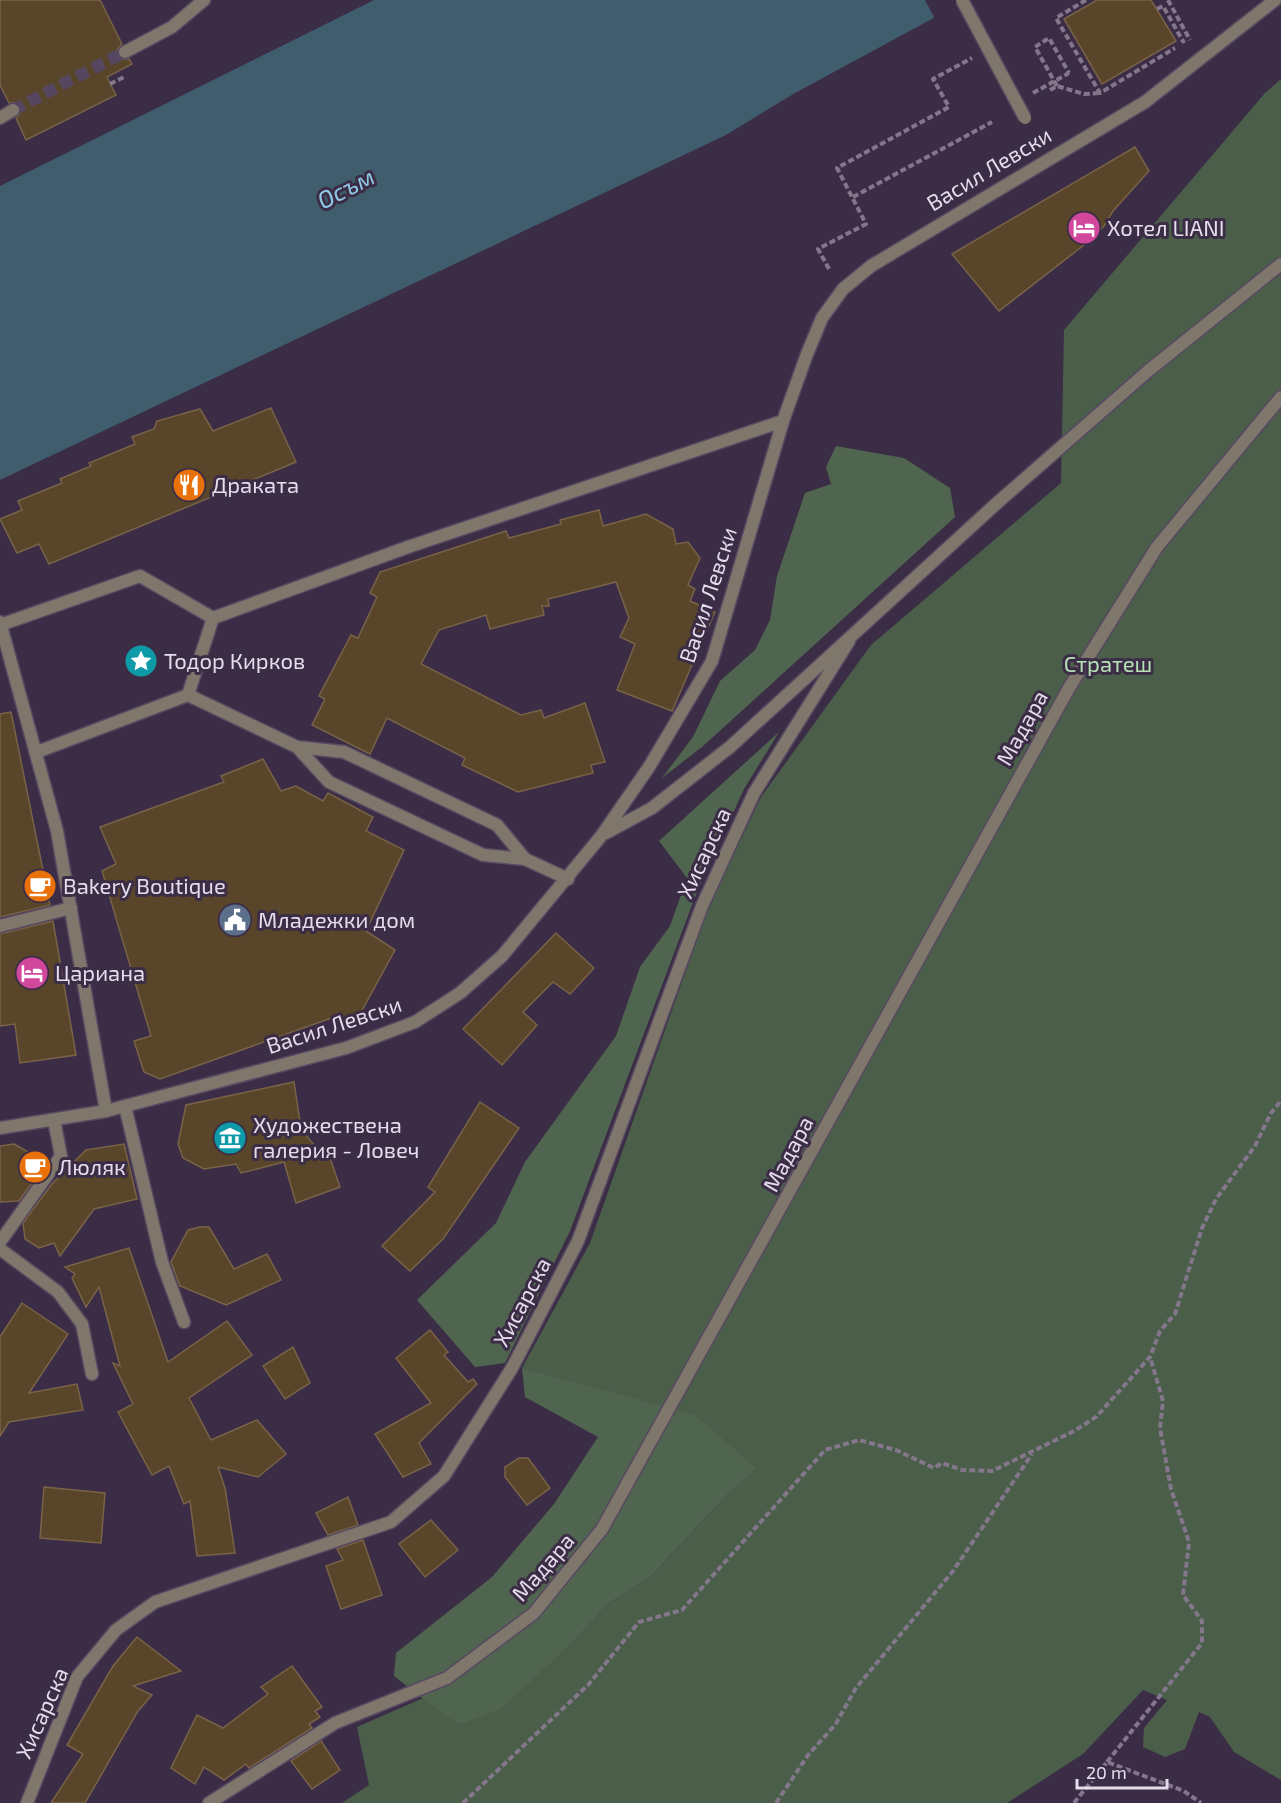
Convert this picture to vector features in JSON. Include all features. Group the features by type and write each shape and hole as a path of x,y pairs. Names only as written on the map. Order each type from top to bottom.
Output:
{"street":[{"path":"125,52 172,27 204,0"},
{"path":"962,0 1025,118"},
{"name":"Васил Левски","path":"0,1128 106,1111 346,1048 415,1022 460,993 502,956 568,879 602,835 649,767 712,661 730,607 783,421 822,318 843,289 871,266 1145,102 1275,0"},
{"path":"0,118 13,110"},
{"path":"602,835 652,808 730,747 856,629 1148,371 1281,264"},
{"name":"Мадара","path":"209,1803 335,1723 447,1678 534,1613 602,1529 1069,688 1157,547 1281,397"},
{"path":"106,1111 57,831 0,624 140,576 213,618 408,547 783,421"},
{"path":"188,695 213,618"},
{"name":"Хисарска","path":"27,1803 77,1677 116,1629 156,1602 391,1522 444,1476 512,1368 578,1241 702,906 754,793 856,629"},
{"path":"37,752 188,695 297,747 344,752 497,825 525,859"},
{"path":"297,747 329,782 483,855 525,859 568,879"},
{"path":"0,926 71,908"},
{"path":"125,1106 162,1262 184,1322"},
{"path":"0,1242 61,1156 54,1120"},
{"path":"0,1249 58,1292 82,1324 92,1374"}],"path":[{"path":"1086,0 1056,18 1100,93"},
{"path":"1017,102 1070,74 1049,38 1035,47 1057,86 1084,94 1100,93 1191,39 1167,0"},
{"path":"1156,9 1162,6 1184,43"},
{"path":"829,269 819,249 866,224 837,168 949,107 933,79 988,49"},
{"path":"110,84 126,76"},
{"path":"1050,90 1057,86"},
{"path":"853,197 992,122"},
{"path":"463,1803 589,1684 639,1622 682,1610 825,1450 859,1440 896,1450 934,1468 942,1463 962,1470 992,1471 1032,1453 1096,1417 1150,1357 1160,1331 1175,1314 1198,1239 1216,1199 1255,1146 1271,1113 1281,1101"},
{"path":"1074,1803 1202,1643 1202,1621 1183,1595 1189,1542 1171,1489 1160,1428 1162,1401 1150,1357"},
{"path":"776,1803 808,1755 835,1725 856,1688 953,1571 1032,1453"},
{"path":"1107,1762 1184,1791 1201,1803"}],"green space":[{"name":"Стратеш","path":"1281,79 1281,1780 1234,1752 1210,1717 1199,1712 1185,1749 1165,1757 1143,1747 1144,1728 1167,1700 1143,1690 1083,1754 1007,1803 342,1803 369,1785 357,1727 423,1698 461,1724 574,1641 609,1603 650,1577 755,1468 615,1395 522,1368 590,1243 708,908 761,797 871,645 1061,483 1064,330 1265,93"},
{"path":"836,446 904,458 950,488 955,517 702,747 662,778 693,737 720,681 755,650 770,620 777,576 805,493 831,484 826,467"},
{"path":"779,732 744,789 695,897 570,1231 505,1363 475,1367 417,1300 496,1223 525,1162 616,1036 640,967 670,926 687,878 659,841"},
{"path":"522,1368 695,1415 756,1468 728,1494 650,1577 609,1603 574,1641 501,1709 461,1724 447,1717 394,1676 396,1653 492,1577 554,1504 598,1437 525,1397"}],"water":[{"name":"Осъм","path":"374,0 967,0 795,93 726,135 0,480 0,186"}],"pier":[{"path":"925,0 970,0 936,21"}],"building":[{"path":"0,0 100,0 122,44 118,48 118,55 121,59 129,59 132,64 107,77 116,95 26,140 16,118 20,113 20,106 16,103 9,103 0,85"},
{"path":"1097,0 1151,0 1176,41 1102,84 1064,19"},
{"path":"1135,147 1149,171 1113,211 1104,226 1084,245 999,311 952,254"},
{"path":"271,408 296,462 49,564 39,544 17,553 0,519 22,510 18,501 62,483 60,479 91,466 89,463 135,444 132,437 154,429 157,421 200,409 213,431"},
{"path":"599,510 603,526 646,514 673,529 676,544 688,542 700,558 688,585 695,589 690,601 715,612 672,711 617,690 635,644 620,637 629,618 616,582 548,599 549,606 542,606 544,615 490,629 486,615 439,630 421,664 521,715 541,710 544,718 585,703 605,762 591,765 593,773 518,792 462,765 465,758 387,718 370,754 312,725 325,699 319,696 351,635 358,638 377,597 370,593 380,572 506,531 509,538 561,524 560,520"},
{"path":"11,712 50,905 0,917 0,714"},
{"name":"Младежки дом","path":"263,759 281,791 296,786 323,801 328,793 373,817 366,831 404,850 366,931 395,950 354,1025 337,1016 160,1079 144,1072 134,1041 151,1036 102,871 116,864 100,827 224,782 221,776"},
{"name":"Цариана","path":"53,921 76,1055 20,1063 15,1024 0,1026 0,934"},
{"path":"556,933 594,968 570,994 553,982 523,1012 537,1025 502,1065 463,1029"},
{"path":"294,1082 301,1129 318,1150 329,1155 340,1187 296,1203 284,1162 241,1173 236,1164 204,1169 183,1158 178,1144 186,1105"},
{"path":"480,1102 519,1128 443,1239 410,1271 382,1246 435,1192 428,1187"},
{"path":"14,1144 37,1157 40,1172 19,1201 0,1202 0,1146"},
{"path":"124,1144 137,1199 94,1209 60,1256 54,1243 39,1248 25,1239 23,1223 52,1184 86,1150"},
{"path":"209,1227 234,1269 267,1254 281,1280 226,1305 180,1286 171,1262 188,1230"},
{"path":"129,1248 168,1362 227,1321 252,1355 189,1398 211,1440 257,1420 286,1454 258,1477 218,1467 225,1488 235,1553 197,1556 190,1501 184,1504 169,1466 152,1475 118,1412 133,1404 113,1363 120,1366 99,1287 86,1307 72,1278 75,1274 65,1267"},
{"path":"22,1303 68,1334 29,1393 77,1384 83,1410 9,1422 0,1436 0,1337"},
{"path":"430,1330 448,1352 444,1355 468,1382 473,1379 477,1384 419,1443 431,1464 403,1477 375,1434 431,1403 396,1358"},
{"path":"293,1347 310,1383 285,1399 263,1366"},
{"path":"519,1458 528,1458 550,1488 527,1505 505,1477 505,1467"},
{"path":"44,1487 105,1493 101,1543 40,1538"},
{"path":"348,1497 358,1525 328,1535 316,1513"},
{"path":"431,1520 458,1550 425,1577 399,1544"},
{"path":"363,1540 382,1595 341,1609 326,1566 343,1560 337,1549"},
{"path":"137,1637 181,1671 133,1686 152,1695 138,1711 85,1803 51,1803 83,1754 67,1745 113,1666"},
{"path":"292,1666 322,1707 315,1711 320,1717 309,1724 312,1728 249,1768 246,1764 224,1780 204,1767 195,1784 171,1768 197,1715 223,1728 268,1694 261,1687"},
{"path":"321,1741 340,1770 312,1789 291,1761"}],"tunnel":[{"path":"13,110 125,52"}],"place":[{"name":"Хотел LIANI","path":"1084,228"},
{"name":"Драката","path":"189,485"},
{"name":"Тодор Кирков","path":"141,661"},
{"name":"Bakery Boutique","path":"40,886"},
{"name":"Младежки дом","path":"235,920"},
{"name":"Цариана","path":"32,973"},
{"name":"Художествена галерия - Ловеч","path":"230,1138"},
{"name":"Люляк","path":"35,1167"}]}
